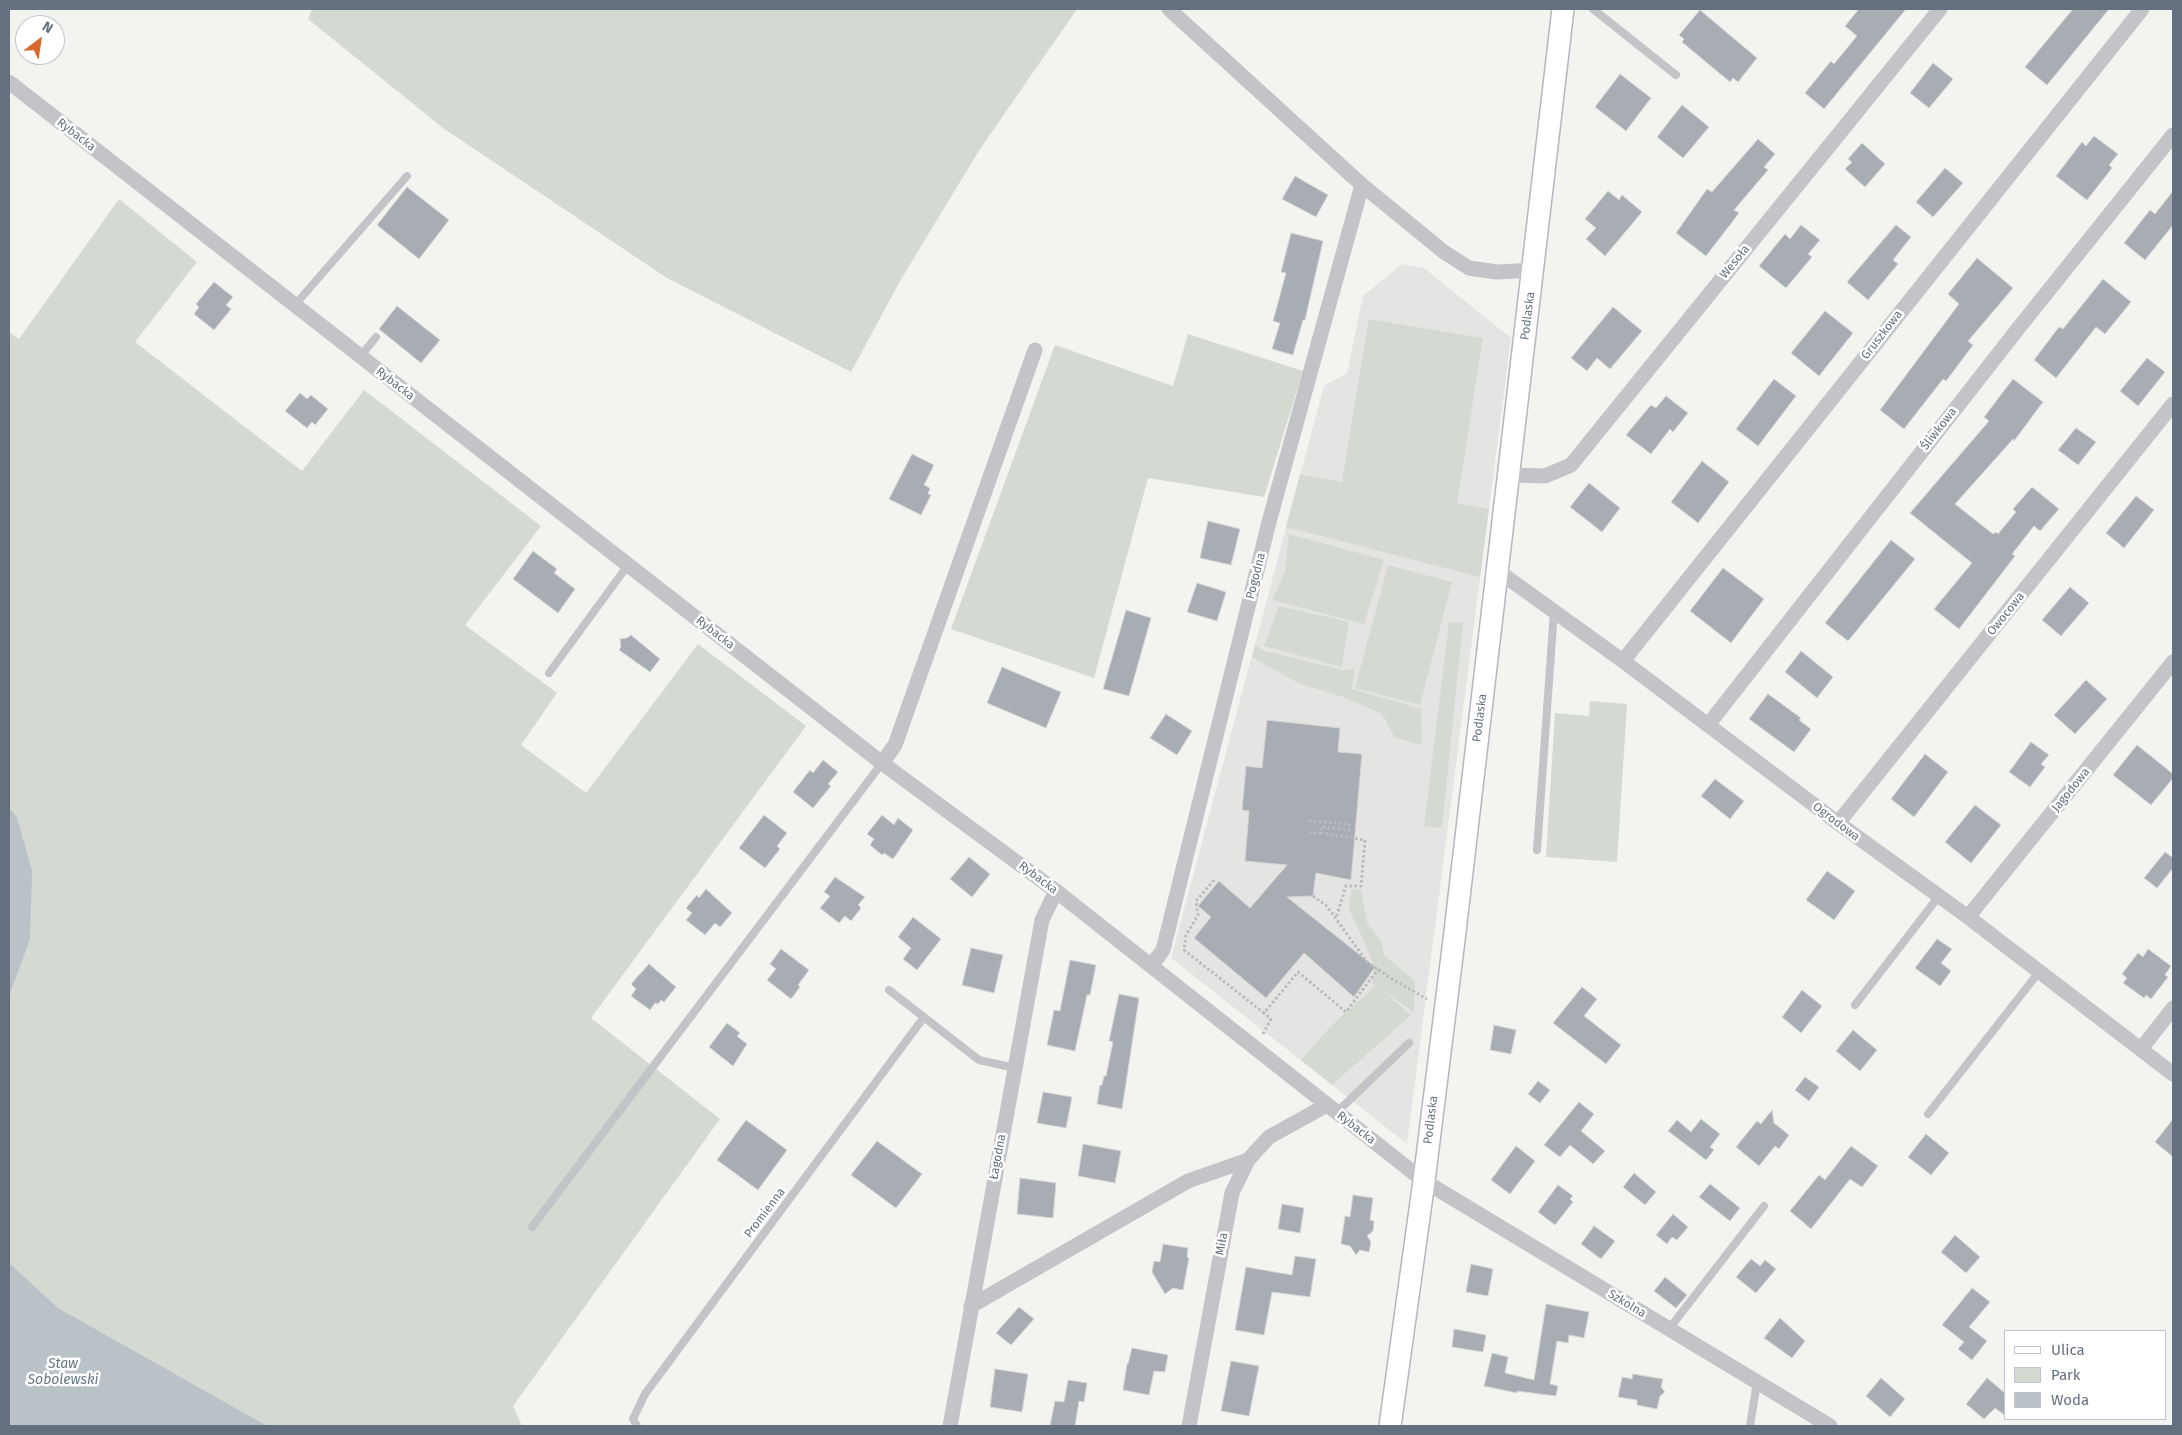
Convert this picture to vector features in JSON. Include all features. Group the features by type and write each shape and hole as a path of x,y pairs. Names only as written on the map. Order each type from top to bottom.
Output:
{"street":[{"path":"1169,9 1362,185 1444,252 1469,268 1496,272 1534,270"},
{"name":"Podlaska","path":"1390,1426 1424,1181 1534,270 1563,9"},
{"name":"Wesoła","path":"1509,475 1546,476 1571,466 1940,9"},
{"name":"Gruszkowa","path":"1623,661 2142,9"},
{"name":"Rybacka","path":"9,82 882,763 1056,891 1424,1181"},
{"name":"Śliwkowa","path":"1708,725 2022,322 2173,135"},
{"name":"Pogodna","path":"1151,966 1163,950 1270,522 1362,185"},
{"path":"882,763 895,745 1036,350"},
{"name":"Owocowa","path":"1838,823 2173,404"},
{"name":"Ogrodowa","path":"1498,571 1623,661 1838,823 1968,917 2173,1074"},
{"name":"Jagodowa","path":"1968,917 2173,662"},
{"name":"Łagodna","path":"950,1426 1042,920 1056,891"},
{"path":"2141,1049 2173,1008"},
{"name":"Miła","path":"1189,1426 1232,1193 1248,1160 1269,1137 1332,1109"},
{"path":"971,1306 1188,1181 1248,1160"},
{"name":"Szkolna","path":"1424,1181 1830,1426"}],"lane":[{"path":"1593,9 1676,75"},
{"path":"294,306 407,176"},
{"path":"360,357 376,337"},
{"path":"549,673 628,566"},
{"path":"1537,850 1554,611"},
{"path":"532,1227 882,763"},
{"path":"1855,1005 1939,896"},
{"path":"1928,1114 2039,972"},
{"path":"889,990 979,1060 1014,1068"},
{"name":"Promienna","path":"637,1426 634,1419 645,1394 924,1017"},
{"path":"1332,1109 1409,1043"},
{"path":"1669,1329 1764,1206"},
{"path":"1750,1426 1757,1382"}],"path":[{"path":"1309,822 1349,824 1349,830 1321,827 1321,833"},
{"path":"1309,833 1365,840 1361,886 1346,886 1336,918"},
{"path":"1214,880 1196,901 1198,915 1186,935 1184,950 1271,1019 1261,1038"},
{"path":"1313,896 1327,906 1367,962 1409,990 1426,999 1434,1000"},
{"path":"1264,1013 1298,972 1346,1012 1378,969"}],"shaded area":[{"path":"1402,264 1424,268 1511,338 1407,1144 1171,958 1324,386 1347,373 1363,296"}],"green space":[{"path":"312,9 1077,9 980,149 900,281 851,372 667,278 443,128 308,19"},
{"path":"119,199 197,262 135,342 302,471 364,390 541,526 465,625 557,693 521,745 586,793 698,644 806,726 591,1018 720,1119 513,1406 522,1426 12,1426 9,1372 9,332 19,339"},
{"path":"1369,319 1483,338 1457,503 1489,509 1480,577 1286,527 1300,474 1342,482"},
{"path":"1188,334 1303,371 1264,497 1148,478 1094,678 951,629 1055,345 1173,386"},
{"path":"1289,534 1384,560 1364,624 1272,600 1285,572"},
{"path":"1388,565 1452,582 1420,705 1355,688"},
{"path":"1279,606 1349,622 1342,667 1264,646"},
{"path":"1449,622 1463,623 1442,828 1424,826"},
{"path":"1255,645 1262,650 1343,670 1355,669 1352,689 1421,709 1422,745 1395,738 1382,714 1343,697 1298,683 1252,657"},
{"path":"1590,701 1627,704 1617,862 1546,857 1555,713 1589,716"},
{"path":"1351,889 1361,890 1367,922 1381,942 1384,955 1415,981 1414,1012 1383,991 1411,1015 1332,1085 1301,1060 1330,1027 1375,986 1372,983 1375,967 1349,909"}],"water":[{"path":"9,808 17,817 32,871 30,939 9,996"},
{"name":"Staw Sobolewski","path":"9,1263 58,1308 267,1426 9,1426"}],"building":[{"path":"1859,9 1906,9 1824,109 1805,93 1831,61 1834,64 1857,36 1845,26"},
{"path":"2073,9 2109,9 2047,85 2025,67"},
{"path":"1700,10 1757,58 1738,82 1733,78 1730,82 1682,42 1684,39 1679,35"},
{"path":"1933,63 1953,79 1929,108 1910,93"},
{"path":"1620,74 1651,98 1626,131 1595,107"},
{"path":"1682,105 1709,127 1683,158 1657,137"},
{"path":"2094,136 2118,154 2109,165 2112,168 2087,200 2056,176 2082,142 2086,146"},
{"path":"1758,139 1775,154 1764,167 1768,170 1734,210 1739,213 1706,256 1676,233 1707,189 1712,192"},
{"path":"1862,143 1885,164 1865,187 1845,169 1852,162 1848,159"},
{"path":"1945,168 1963,183 1933,217 1916,202"},
{"path":"1295,176 1328,195 1316,217 1282,199"},
{"path":"407,187 449,220 419,259 377,225"},
{"path":"1608,191 1619,200 1622,195 1642,212 1605,256 1586,239 1596,228 1585,219"},
{"path":"2173,191 2173,225 2145,260 2124,243 2150,210 2155,214"},
{"path":"1801,225 1820,240 1808,254 1812,257 1786,288 1759,266 1785,234 1790,239"},
{"path":"1896,225 1911,237 1893,260 1898,264 1868,300 1847,282"},
{"path":"1291,233 1323,241 1305,320 1303,320 1293,355 1272,349 1280,323 1273,321 1286,273 1281,272"},
{"path":"1977,258 2013,288 1968,341 1973,345 1946,381 1943,379 1904,429 1880,410 1959,304 1948,294"},
{"path":"2103,279 2131,302 2105,334 2096,327 2056,378 2034,360 2059,327 2063,329"},
{"path":"214,282 233,297 226,305 231,309 214,330 194,314 199,307 196,304"},
{"path":"397,306 440,340 421,363 379,329"},
{"path":"1613,307 1642,331 1610,369 1597,358 1587,371 1571,358"},
{"path":"1825,311 1853,333 1819,376 1791,353"},
{"path":"2147,358 2165,372 2138,406 2120,391"},
{"path":"1774,379 1796,396 1758,446 1736,429"},
{"path":"2013,379 2043,402 2014,441 2013,439 1955,504 1993,534 1996,532 1998,534 2016,512 2013,509 2032,487 2059,509 2040,531 2034,526 2012,554 2015,556 1959,629 1934,609 1972,563 1910,513 1989,421 1984,417"},
{"path":"300,393 307,399 311,395 328,409 315,425 312,422 307,428 285,411"},
{"path":"1666,396 1688,413 1673,432 1670,429 1651,454 1626,435 1651,405 1656,408"},
{"path":"2076,428 2096,442 2078,465 2058,450"},
{"path":"912,454 934,465 924,485 930,488 928,494 931,495 921,515 889,499"},
{"path":"1702,461 1729,482 1698,523 1671,502"},
{"path":"1589,483 1620,508 1602,532 1570,507"},
{"path":"2136,496 2154,510 2124,548 2106,533"},
{"path":"1208,521 1240,529 1231,565 1200,558"},
{"path":"1891,540 1915,559 1848,641 1825,623"},
{"path":"533,551 557,569 554,573 575,589 558,613 513,579"},
{"path":"1723,568 1764,599 1731,643 1690,611"},
{"path":"1197,583 1226,592 1217,621 1187,612"},
{"path":"2070,587 2089,603 2061,636 2042,620"},
{"path":"1126,610 1151,618 1129,696 1103,689"},
{"path":"631,635 660,659 650,672 619,650 621,647 620,639"},
{"path":"1801,651 1833,677 1817,698 1785,672"},
{"path":"1002,667 1061,692 1046,728 987,703"},
{"path":"2086,680 2107,699 2075,734 2054,715"},
{"path":"1768,694 1801,718 1799,720 1811,729 1794,752 1749,719"},
{"path":"1166,714 1192,731 1177,755 1150,738"},
{"path":"1267,720 1340,728 1338,752 1362,754 1351,880 1316,873 1313,896 1287,897 1375,967 1354,997 1304,953 1266,998 1194,938 1211,917 1198,906 1219,881 1250,908 1287,865 1245,861 1249,811 1242,810 1246,766 1262,768"},
{"path":"2031,742 2049,755 2041,764 2045,767 2030,787 2009,772"},
{"path":"2137,745 2173,774 2173,778 2151,805 2113,775"},
{"path":"1925,754 1948,772 1914,817 1891,799"},
{"path":"823,760 838,772 828,784 831,786 813,808 793,792 810,770 813,773"},
{"path":"1715,779 1744,801 1730,819 1701,796"},
{"path":"1975,805 2001,825 1971,863 1945,842"},
{"path":"764,815 787,833 777,846 780,849 765,868 739,848"},
{"path":"882,815 894,825 898,818 913,830 893,859 884,853 882,855 870,845 874,839 867,834"},
{"path":"2165,852 2173,858 2173,868 2157,888 2144,878"},
{"path":"969,857 990,874 972,897 950,879"},
{"path":"1827,871 1855,891 1834,920 1806,900"},
{"path":"835,877 865,897 858,905 861,908 851,921 845,916 839,923 820,908 830,896 824,892"},
{"path":"706,889 732,913 720,927 715,923 705,935 686,920 692,913 686,908 697,895 699,898"},
{"path":"913,917 941,939 917,970 903,959 911,948 898,937"},
{"path":"1937,939 1952,949 1941,963 1951,971 1940,986 1915,968"},
{"path":"971,948 1003,955 994,993 962,985"},
{"path":"781,949 809,970 791,999 767,980 776,969 770,964"},
{"path":"2148,949 2171,966 2165,975 2168,977 2151,999 2146,995 2144,998 2123,983 2127,978 2122,974 2138,953 2143,957"},
{"path":"1070,960 1096,965 1090,995 1087,995 1075,1051 1047,1045 1054,1010 1060,1011"},
{"path":"649,964 676,987 664,1002 661,1000 658,1004 655,1003 650,1010 631,996 636,989 631,984"},
{"path":"1582,987 1597,999 1584,1016 1621,1045 1606,1064 1553,1023"},
{"path":"1802,990 1822,1006 1801,1033 1782,1017"},
{"path":"1119,994 1139,998 1122,1109 1097,1104 1100,1085 1102,1085 1104,1076 1106,1076 1113,1042 1109,1041"},
{"path":"727,1023 740,1033 737,1036 747,1044 733,1066 709,1047"},
{"path":"1494,1025 1516,1030 1511,1054 1490,1050"},
{"path":"1853,1030 1877,1050 1860,1071 1836,1051"},
{"path":"1805,1077 1819,1087 1809,1101 1795,1090"},
{"path":"1538,1081 1550,1090 1540,1103 1528,1094"},
{"path":"1043,1092 1072,1097 1066,1128 1037,1123"},
{"path":"1579,1102 1594,1114 1581,1131 1605,1151 1593,1164 1570,1145 1560,1157 1544,1145"},
{"path":"1772,1110 1774,1123 1789,1135 1779,1149 1775,1146 1759,1166 1736,1147 1757,1121 1761,1124"},
{"path":"1701,1119 1720,1134 1710,1147 1714,1150 1706,1160 1668,1131 1677,1120 1691,1132"},
{"path":"2173,1119 2173,1157 2155,1142"},
{"path":"746,1120 787,1150 758,1190 717,1160"},
{"path":"1926,1134 1949,1153 1931,1175 1908,1157"},
{"path":"877,1141 922,1174 896,1208 851,1175"},
{"path":"1083,1144 1121,1151 1115,1183 1078,1176"},
{"path":"1516,1146 1535,1161 1510,1194 1491,1180"},
{"path":"1851,1146 1878,1166 1862,1187 1850,1179 1811,1229 1790,1211 1819,1175 1825,1180"},
{"path":"1634,1173 1656,1192 1645,1205 1623,1187"},
{"path":"1020,1178 1056,1183 1053,1218 1017,1214"},
{"path":"1710,1184 1740,1208 1730,1221 1699,1197"},
{"path":"1558,1185 1573,1196 1570,1199 1573,1202 1555,1225 1538,1212"},
{"path":"1353,1195 1373,1198 1370,1220 1374,1221 1373,1231 1367,1236 1371,1242 1369,1252 1360,1250 1356,1255 1350,1246 1341,1244 1345,1216 1350,1217"},
{"path":"1282,1204 1304,1208 1300,1233 1278,1229"},
{"path":"1673,1214 1688,1227 1677,1240 1672,1237 1667,1244 1656,1235"},
{"path":"1594,1226 1615,1241 1601,1259 1581,1244"},
{"path":"1955,1235 1980,1257 1966,1273 1941,1252"},
{"path":"1163,1244 1188,1248 1187,1257 1189,1258 1183,1290 1173,1288 1165,1294 1152,1272 1154,1261 1160,1262"},
{"path":"1295,1256 1316,1259 1310,1297 1272,1292 1264,1335 1235,1330 1246,1267 1292,1275"},
{"path":"1751,1259 1760,1266 1765,1260 1776,1269 1756,1293 1736,1277"},
{"path":"1471,1264 1493,1269 1488,1296 1466,1292"},
{"path":"1665,1277 1687,1295 1676,1308 1654,1291"},
{"path":"1972,1288 1990,1302 1969,1327 1987,1341 1972,1360 1958,1349 1964,1342 1942,1325"},
{"path":"1546,1304 1589,1312 1584,1338 1569,1335 1568,1343 1557,1341 1550,1384 1558,1386 1556,1396 1517,1391 1517,1393 1484,1386 1492,1353 1508,1357 1505,1373 1534,1380"},
{"path":"1019,1307 1034,1319 1011,1345 996,1333"},
{"path":"1780,1318 1805,1341 1792,1358 1764,1338"},
{"path":"1454,1329 1486,1335 1483,1352 1452,1347"},
{"path":"1132,1348 1168,1355 1165,1372 1154,1371 1149,1395 1123,1390 1127,1364"},
{"path":"1231,1361 1259,1366 1249,1416 1221,1411"},
{"path":"995,1369 1028,1374 1022,1412 990,1407"},
{"path":"1633,1374 1663,1379 1661,1387 1665,1392 1660,1396 1657,1409 1637,1405 1637,1400 1618,1397 1622,1377 1632,1379"},
{"path":"1881,1378 1905,1399 1890,1417 1866,1396"},
{"path":"1987,1378 2004,1392 2004,1415 1995,1408 1984,1419 1966,1404"},
{"path":"1068,1380 1087,1383 1084,1402 1079,1401 1075,1426 1050,1426 1055,1401 1064,1402"}]}
